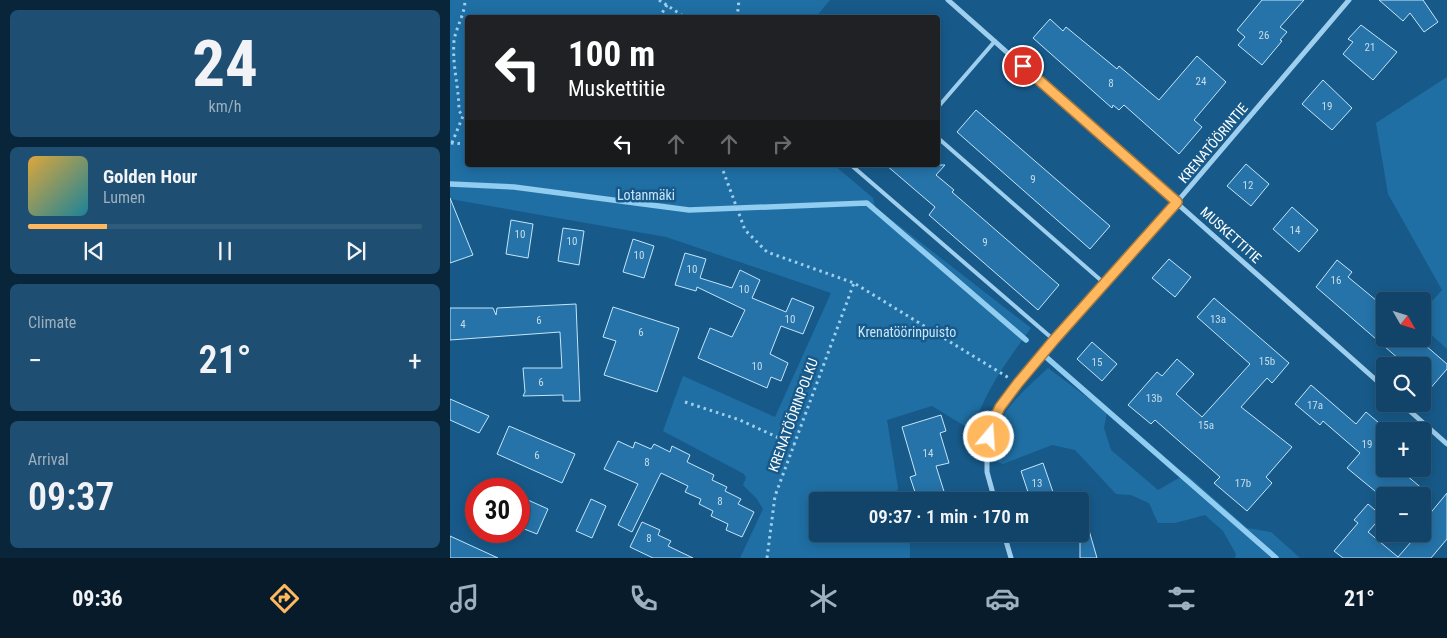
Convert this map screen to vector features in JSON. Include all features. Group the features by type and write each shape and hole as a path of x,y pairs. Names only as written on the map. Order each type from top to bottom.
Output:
{"street":[{"name":"MUSKETTITIE","path":"948,0 1376,380"},
{"name":"KRENATÖÖRINTIE","path":"993,492 987,472 990,428 1000,407 1054,340 1177,202 1348,0"},
{"path":"1411,412 1447,444"},
{"path":"1006,542 1011,558"}],"lane":[{"path":"940,105 995,41"},
{"path":"940,140 1104,283"},
{"path":"853,167 1054,340"}],"path":[{"path":"465,0 455,39 453,69 459,94 459,111 463,116 451,143 465,144"},
{"path":"659,0 682,15"},
{"path":"738,15 740,0"},
{"path":"661,15 667,5"},
{"path":"721,167 745,230 767,252 854,283 1018,383"},
{"name":"KRENATÖÖRINPOLKU","path":"767,558 775,496 854,283"},
{"path":"685,402 740,420 794,445"}],"green space":[{"name":"Krenatöörinpuisto","path":"450,0 830,0 818,15 465,15 465,167 836,167 873,198 875,207 1031,328 990,390 973,431 932,406 887,420 897,492 809,492 809,542 910,542 910,558 740,558 763,509 757,499 743,485 746,478 744,474 663,431 683,376 775,417 831,293 666,237 450,199"},
{"path":"1447,77 1447,349 1431,334 1431,302 1442,290 1388,194 1376,123"},
{"path":"1048,368 1107,412 1104,428 1111,450 1158,490 1186,474 1247,528 1271,532 1300,558 1235,558 1236,554 1223,531 1205,515 1175,523 1158,523 1149,503 1131,495 1116,494 1075,450 1052,445 1003,464 994,461 996,434 1006,412 1019,396"}],"building":[{"path":"1262,0 1304,0 1280,27 1287,32 1262,65 1238,45 1245,37 1237,30"},
{"path":"1379,0 1423,0 1438,22 1424,32 1410,13 1403,21"},
{"path":"1050,19 1063,31 1066,27 1117,69 1119,66 1159,100 1197,56 1226,82 1194,120 1202,127 1179,154 1124,105 1119,110 1113,105 1112,108 1033,38"},
{"path":"1361,25 1397,52 1373,80 1343,54 1353,42 1348,39"},
{"path":"1323,80 1352,108 1332,130 1302,104"},
{"path":"976,110 1110,226 1090,249 957,132"},
{"path":"1246,164 1269,184 1251,206 1227,186"},
{"path":"940,165 945,165 936,175 954,190 952,192 1059,285 1038,310 929,215 935,207 888,167 940,167"},
{"path":"450,198 473,255 450,263"},
{"path":"1292,207 1318,230 1299,252 1273,229"},
{"path":"511,220 533,224 528,258 506,254"},
{"path":"563,228 584,231 579,265 558,261"},
{"path":"633,239 654,246 644,278 623,272"},
{"path":"685,253 706,259 700,278 732,288 740,270 760,280 752,298 786,312 792,298 814,307 803,334 781,326 770,354 788,363 781,381 771,377 767,388 698,358 710,328 732,337 745,310 697,287 696,291 675,285"},
{"path":"1169,259 1191,277 1175,297 1152,278"},
{"path":"1337,260 1352,272 1348,277 1376,300 1376,339 1316,287"},
{"path":"1214,298 1289,363 1272,383 1267,378 1241,407 1292,447 1266,477 1272,483 1247,511 1214,483 1220,477 1155,420 1151,424 1128,405 1157,372 1162,376 1177,359 1194,374 1176,394 1202,417 1250,364 1197,317"},
{"path":"576,304 580,401 563,401 563,395 523,396 525,392 523,368 562,368 560,332 450,340 450,308 493,308 496,315 497,308"},
{"path":"613,307 679,328 657,392 604,375 616,341 603,337"},
{"path":"1092,342 1117,364 1102,381 1077,359"},
{"path":"1386,348 1428,348 1447,364 1447,369 1431,388 1431,357 1397,357"},
{"path":"1311,385 1356,424 1366,412 1378,422 1376,422 1376,477 1408,477 1420,487 1376,487 1376,492 1347,468 1360,453 1323,421 1320,425 1295,404"},
{"path":"450,399 489,416 479,433 450,420"},
{"path":"941,415 946,431 940,433 949,463 936,466 944,492 915,492 910,477 916,475 902,427"},
{"path":"509,426 575,454 562,483 497,454"},
{"path":"618,441 633,448 635,442 651,449 654,444 670,452 672,446 690,455 687,462 714,475 712,480 727,487 725,491 741,499 738,504 754,512 742,537 726,530 728,524 711,516 713,511 699,504 701,499 685,492 688,486 661,473 632,532 618,525 638,484 604,469"},
{"path":"1043,463 1053,492 1028,492 1021,471"},
{"path":"1447,493 1447,539 1431,558 1343,558 1334,551 1358,523 1354,520 1368,504 1376,511 1376,523 1368,532 1376,539 1376,542 1380,542 1398,557 1411,542 1431,542 1431,512"},
{"path":"591,499 606,506 592,538 576,531"},
{"path":"530,501 548,509 537,534 530,531"},
{"path":"642,522 660,530 658,535 671,541 668,546 693,558 653,558 630,547"},
{"path":"1089,530 1097,558 1080,558 1080,542 1089,542"},
{"path":"450,536 498,558 450,558"}],"waterway":[{"path":"450,184 514,187 689,210 867,203 1026,340"},
{"path":"1046,357 1276,558"}],"route":[{"path":"989,437 990,428 1000,407 1018,383 1177,202 1023,66"}],"park label":[{"name":"Lotanmäki","path":"646,195"}]}
